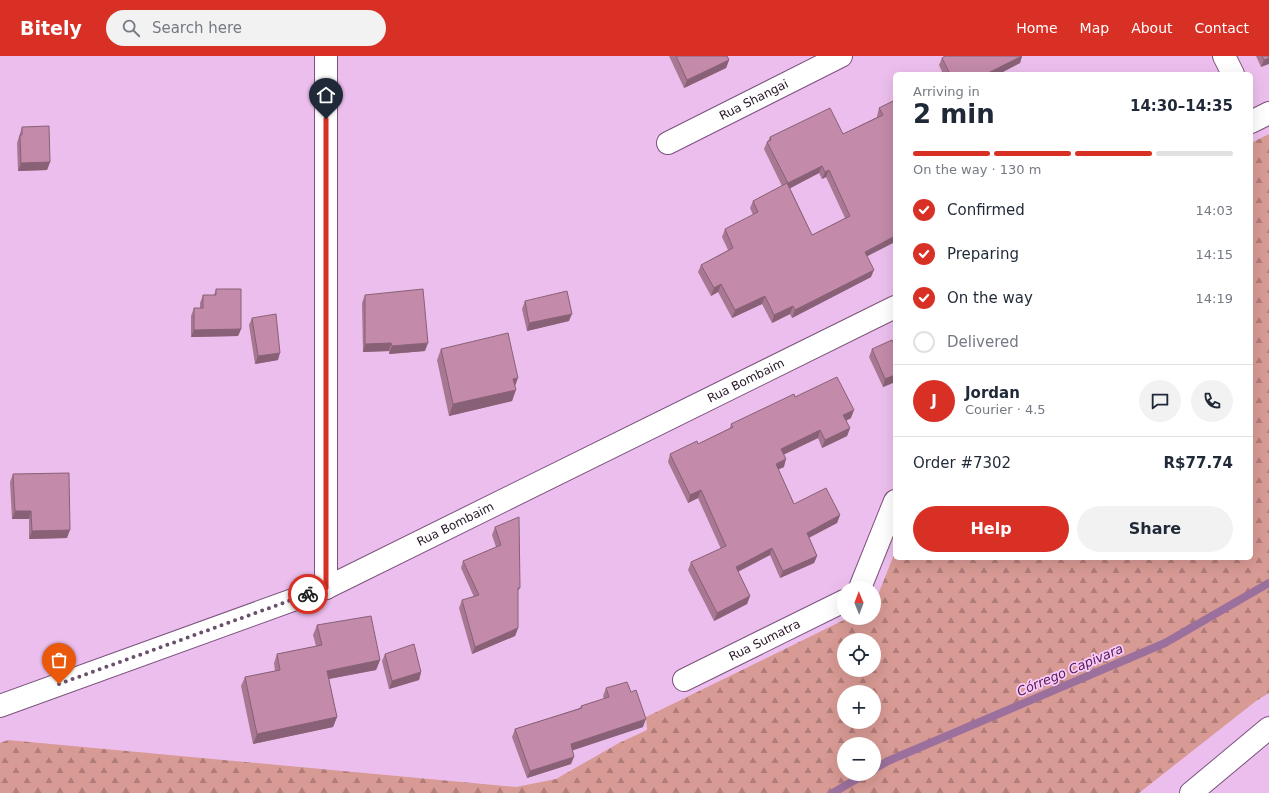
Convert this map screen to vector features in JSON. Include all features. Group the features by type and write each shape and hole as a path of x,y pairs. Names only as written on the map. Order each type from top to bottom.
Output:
{"street":[{"path":"326,56 326,588"},
{"name":"Rua Shangai","path":"668,143 841,56"},
{"path":"1224,56 1232,72"},
{"name":"Rua Bombaim","path":"0,706 326,588 893,309"},
{"path":"863,581 893,506"},
{"name":"Rua Sumatra","path":"684,680 837,604"},
{"path":"1191,793 1269,728"}],"green space":[{"path":"1269,134 1269,693 1256,701 1139,793 0,793 0,743 8,740 516,787 556,779 619,743 647,730 646,717 837,623 837,625 881,625 881,587 893,557 893,560 1253,560 1253,142"}],"building":[{"path":"676,56 727,56 729,60 687,80"},
{"path":"945,56 1022,56 990,72 949,72 942,58"},
{"path":"1262,56 1269,56 1269,58 1264,60"},
{"path":"893,101 893,237 865,252 874,270 795,310 793,306 774,315 765,296 735,310 721,284 714,288 701,265 733,248 725,229 758,212 753,201 787,183 812,235 850,216 829,170 825,172 822,166 788,183 767,142 771,140 770,137 830,108 843,134 883,115 879,108"},
{"path":"49,126 50,162 21,163 20,135 22,135 22,127"},
{"path":"216,289 241,289 241,329 194,330 194,308 203,308 203,295 216,295"},
{"path":"423,289 428,343 392,346 391,343 365,344 365,295"},
{"path":"567,291 572,314 529,323 525,301"},
{"path":"276,314 280,353 258,356 252,318"},
{"path":"508,333 518,378 513,379 516,390 453,404 441,349"},
{"path":"892,340 893,376 885,379 872,349"},
{"path":"837,377 854,410 843,415 850,428 825,440 820,430 781,449 786,459 776,464 794,504 826,488 840,515 807,533 817,556 783,571 772,548 736,567 750,596 717,613 691,562 726,546 701,490 690,495 670,454 697,441 698,444 733,427 731,424 794,394 795,397"},
{"path":"69,473 70,530 32,531 31,511 15,511 13,474"},
{"path":"519,517 520,588 518,588 518,628 475,647 462,600 479,595 463,561 501,545 495,527"},
{"path":"371,616 380,660 327,671 337,717 257,734 245,677 280,670 277,654 322,645 317,625"},
{"path":"414,644 421,672 392,681 385,654"},
{"path":"627,682 631,692 636,690 646,719 571,744 574,757 530,771 515,729 582,708 581,706 609,697 606,688"}],"waterway":[{"name":"Córrego Capivara","path":"881,765 1165,643 1269,583"},
{"name":"Córrego Capivara","path":"833,793 853,781"}],"way so far":[{"path":"59,684 308,594"}],"route":[{"path":"308,594 326,588 326,119"}]}
